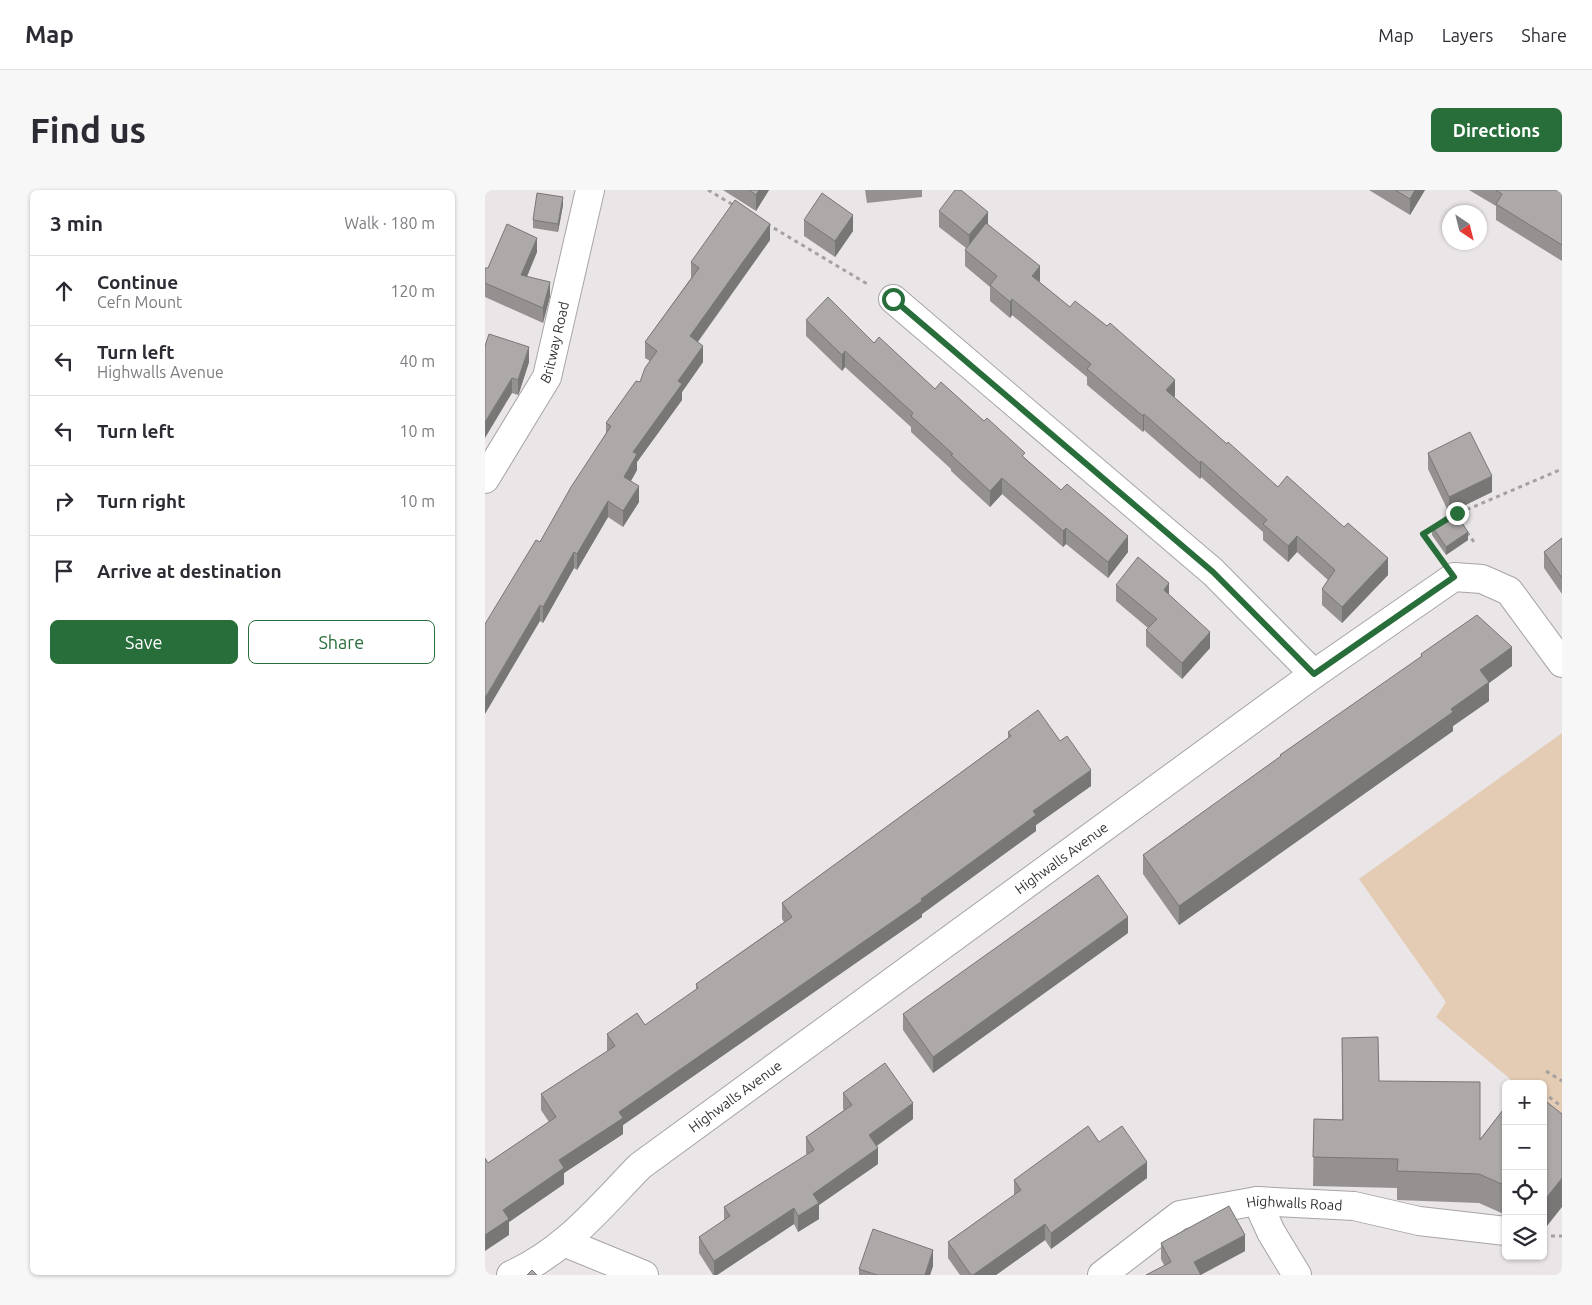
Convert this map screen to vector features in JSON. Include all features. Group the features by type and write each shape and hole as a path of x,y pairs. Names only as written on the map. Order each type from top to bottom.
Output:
{"street":[{"name":"Britway Road","path":"485,479 547,378 590,190"},
{"path":"893,299 1213,572 1314,674"},
{"path":"1454,577 1482,579 1509,591 1562,663"},
{"name":"Highwalls Avenue","path":"566,1243 639,1166 1314,674 1454,577"},
{"path":"1257,1201 1271,1232 1297,1275"},
{"name":"Highwalls Road","path":"1102,1275 1180,1215 1257,1201 1354,1206 1419,1221 1502,1231"},
{"path":"511,1275 527,1268 566,1243 644,1275"}],"path":[{"path":"708,190 742,210"},
{"path":"759,220 893,299"},
{"path":"1447,519 1560,470 1562,477"},
{"path":"1455,514 1460,522"},
{"path":"1439,524 1423,534 1454,577"},
{"path":"1465,528 1474,542"},
{"path":"1546,1071 1562,1081"},
{"path":"1547,1095 1562,1107"},
{"path":"1547,1236 1562,1236"}],"shaded area":[{"path":"1562,733 1562,1123 1547,1110 1547,1080 1511,1080 1436,1017 1446,1002 1359,879"}],"building":[{"path":"749,190 759,190 756,195"},
{"path":"955,190 961,190 988,212 969,235 939,211"},
{"path":"1395,190 1415,190 1410,199"},
{"path":"1496,190 1562,190 1562,245 1496,204 1502,194"},
{"path":"537,193 563,197 558,224 533,220"},
{"path":"822,193 853,215 835,241 804,220"},
{"path":"735,200 770,224 690,336 703,346 678,381 682,384 633,452 637,454 624,477 639,486 623,511 608,501 577,554 574,552 543,607 540,605 485,698 485,624 536,540 540,542 571,487 611,426 606,423 636,381 640,382 645,368 657,351 645,342 699,268 691,262"},
{"path":"986,223 1040,266 1032,276 1070,307 1075,301 1107,326 1110,323 1175,380 1166,390 1278,487 1287,476 1344,527 1348,523 1388,558 1342,607 1322,589 1335,570 1297,536 1288,546 1263,524 1267,520 1201,461 1200,463 1144,414 1143,416 1087,369 1091,364 1012,299 1010,302 990,285 997,276 965,250"},
{"path":"507,224 537,238 521,275 550,282 543,308 485,283 485,268 488,268"},
{"path":"828,297 874,343 879,337 935,389 941,382 984,421 987,418 1025,453 1022,456 1061,490 1067,484 1128,536 1108,562 1066,528 1063,531 1002,478 990,491 911,416 913,413 845,351 842,355 806,320"},
{"path":"489,334 529,347 518,380 512,378 485,422 485,346"},
{"path":"1470,432 1492,476 1449,497 1428,453"},
{"path":"1454,511 1468,532 1446,547 1432,526"},
{"path":"1562,538 1562,578 1544,552"},
{"path":"1138,557 1169,583 1164,590 1210,632 1182,663 1146,630 1157,619 1116,585"},
{"path":"1477,615 1512,647 1480,670 1489,682 1451,709 1453,712 1179,906 1143,855"},
{"path":"1038,710 1060,741 1067,736 1091,770 1033,811 1036,815 921,899 922,901 619,1112 623,1118 559,1160 564,1168 503,1210 509,1219 485,1235 485,1158 488,1163 556,1117 541,1094 615,1046 607,1034 637,1013 645,1025 698,988 696,984 792,917 782,903 1011,736 1008,732"},
{"path":"1098,875 1128,917 933,1057 903,1014"},
{"path":"1378,1037 1379,1081 1480,1082 1480,1140 1502,1111 1502,1184 1479,1174 1397,1171 1398,1159 1313,1157 1314,1119 1343,1120 1342,1038"},
{"path":"885,1063 913,1103 869,1135 878,1148 813,1194 819,1203 798,1216 794,1208 714,1261 699,1237 730,1216 724,1207 814,1150 806,1137 852,1105 843,1093"},
{"path":"1547,1102 1562,1114 1562,1178 1547,1197"},
{"path":"1088,1126 1099,1142 1122,1126 1147,1162 1051,1233 1045,1224 971,1275 948,1242 1021,1190 1014,1180"},
{"path":"1229,1206 1245,1235 1194,1262 1201,1275 1146,1275 1171,1262 1161,1243"},
{"path":"873,1229 933,1250 925,1275 877,1275 859,1269"},
{"path":"532,1270 537,1275 527,1275"}],"route":[{"path":"893,299 1213,572 1314,674 1454,577 1423,534 1457,513"}]}
